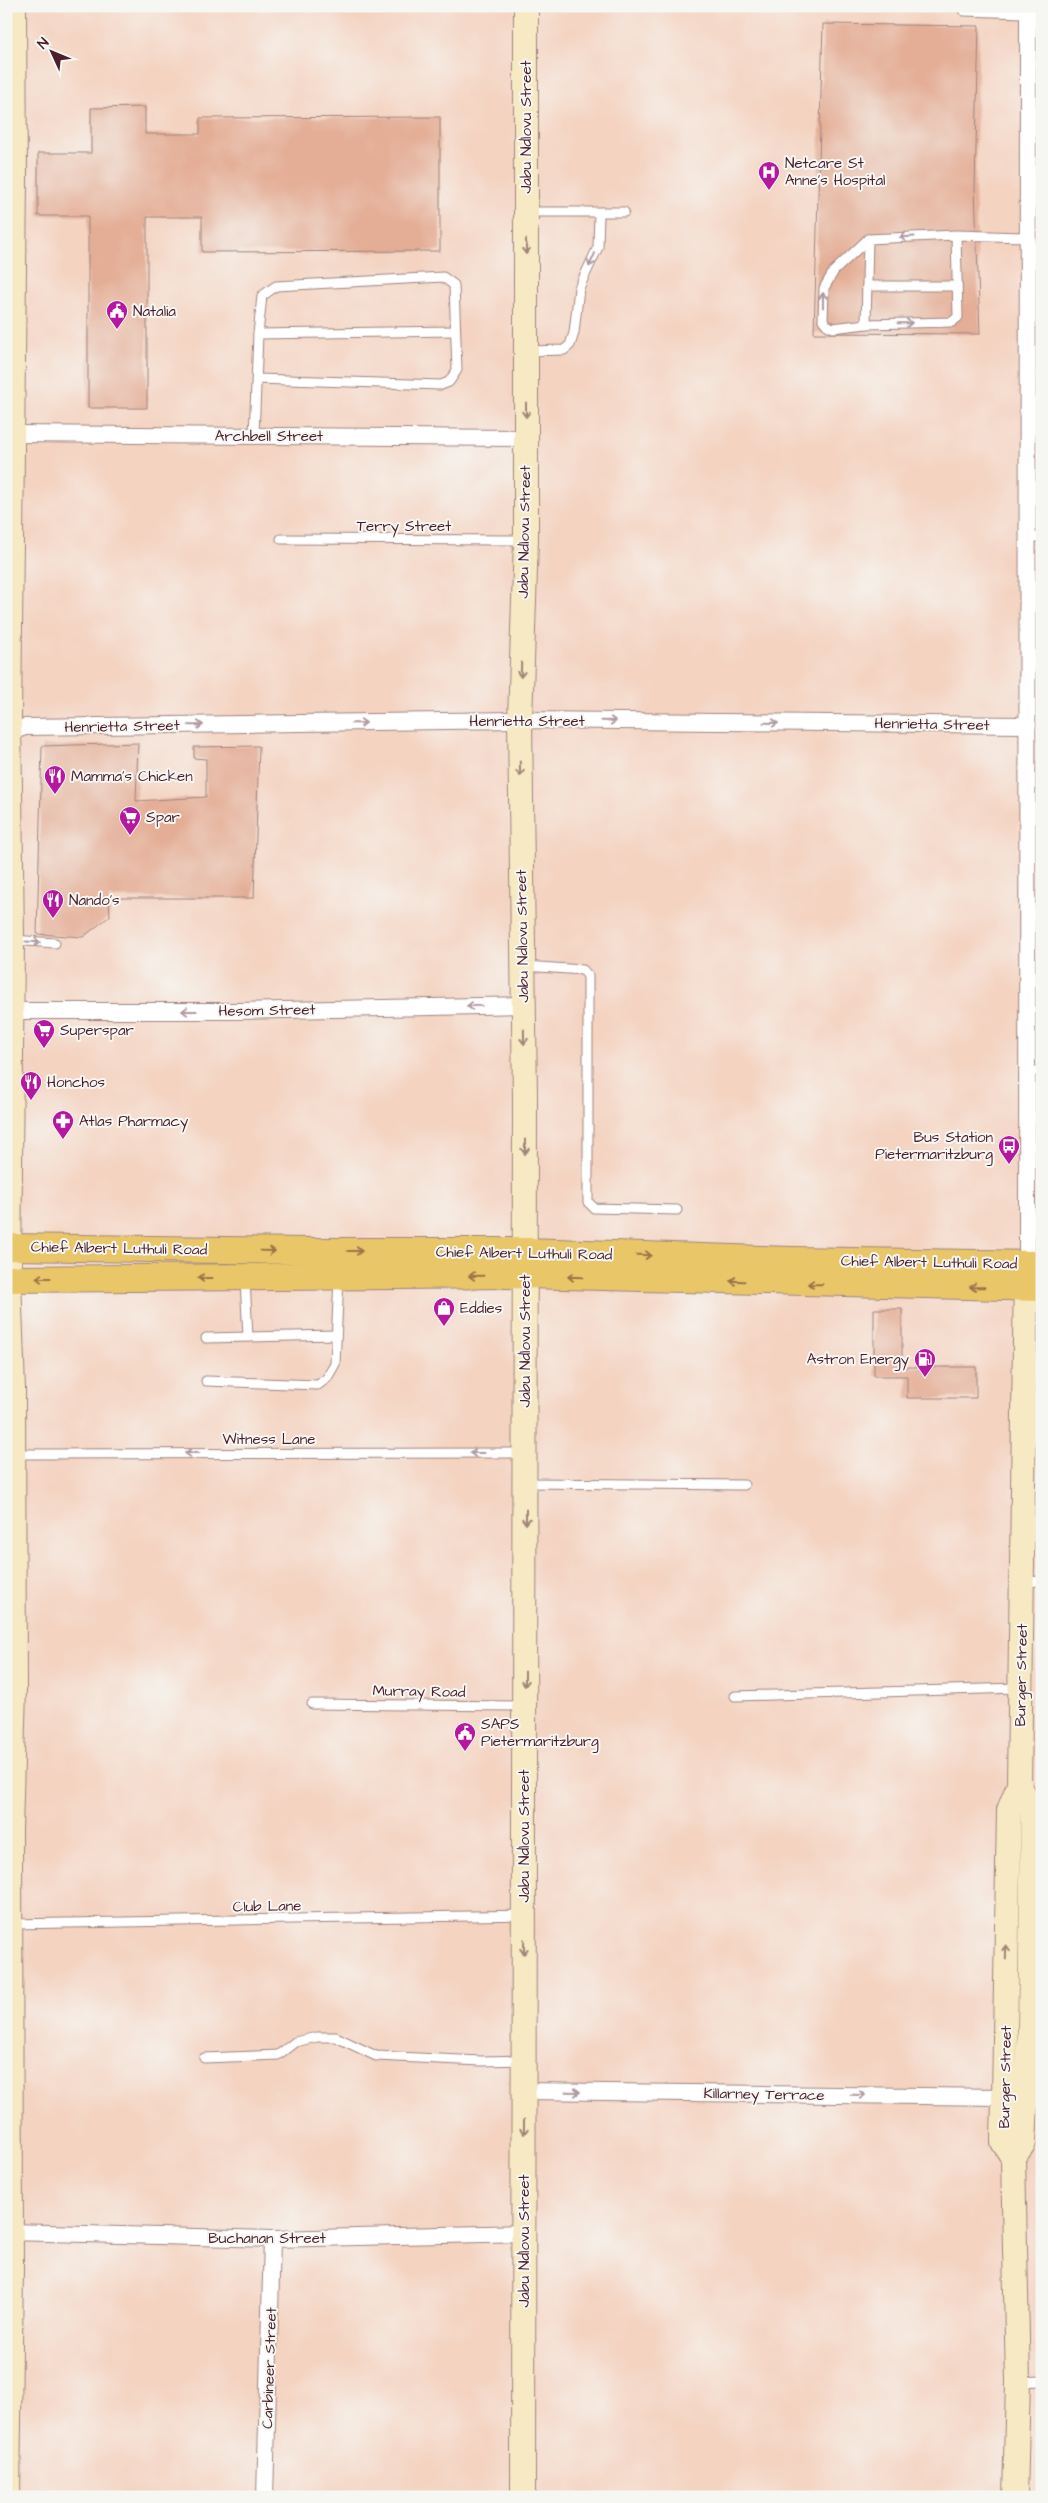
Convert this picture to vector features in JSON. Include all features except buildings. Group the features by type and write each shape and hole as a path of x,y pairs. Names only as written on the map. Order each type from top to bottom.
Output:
{"main road":[{"name":"Chief Albert Luthuli Road","path":"8,1247 306,1251 525,1263"},
{"name":"Chief Albert Luthuli Road","path":"8,1279 340,1277 525,1263 791,1260 1034,1276"}],"street":[{"path":"8,2497 10,2232 8,1950 11,1924 9,1765 14,1689 8,1279 12,940 11,726 8,673 10,151 14,6"},
{"name":"Jabu Ndlovu Street","path":"523,2497 524,2091 522,2060 526,1453 520,720 526,540 526,6"},
{"name":"Burger Street","path":"1015,2497 1018,2382 1004,2097 1009,1810 1019,1785 1021,1688 1032,1581 1035,1071 1028,725 1035,643 1035,537 1028,237 1028,9"},
{"name":"Archbell Street","path":"10,428 254,436 526,438"},
{"name":"Henrietta Street","path":"11,726 520,720 1028,725"},
{"name":"Hesom Street","path":"11,1011 238,1011 523,1006"},
{"name":"Burger Street","path":"1019,1785 1033,1809 1036,2000 1034,2101"},
{"path":"1006,2000 1036,2000"},
{"name":"Killarney Terrace","path":"524,2091 1004,2097"},
{"path":"1008,2150 1011,2130 1018,2112 1034,2101"},
{"name":"Buchanan Street","path":"10,2232 272,2239 524,2233"},
{"name":"Carbineer Street","path":"265,2497 272,2239"}],"lane":[{"path":"960,6 964,11 1028,9"},
{"path":"526,212 624,212"},
{"path":"526,352 564,350 570,344 574,333 579,288 598,247 599,213"},
{"path":"956,234 958,317 952,322 866,324 832,328 823,320 824,288 834,271 868,240 956,234 1028,237"},
{"path":"866,324 868,240"},
{"path":"254,436 258,334 262,296 276,286 443,277 454,285 457,370 449,382 441,385 257,379"},
{"path":"867,286 956,286"},
{"path":"258,334 455,331"},
{"name":"Terry Street","path":"282,538 526,540"},
{"path":"12,940 55,943"},
{"path":"522,965 583,970 588,976 588,1202 594,1208 677,1210"},
{"path":"206,1381 318,1385 327,1378 334,1364 340,1277"},
{"path":"245,1278 248,1337"},
{"path":"206,1338 336,1335"},
{"name":"Witness Lane","path":"10,1454 526,1453"},
{"path":"526,1483 744,1485"},
{"path":"736,1696 1021,1688"},
{"name":"Murray Road","path":"312,1704 525,1706"},
{"name":"Club Lane","path":"11,1924 524,1915"},
{"path":"204,2058 278,2055 295,2042 317,2037 336,2037 376,2056 482,2061 522,2060"},
{"path":"1018,2382 1042,2381"}],"shaded area":[{"path":"6,6 1042,6 1042,2497 6,2497"}],"place":[{"name":"Netcare St Anne's Hospital","path":"769,191"},
{"name":"Natalia","path":"117,330"},
{"name":"Mamma's Chicken","path":"55,795"},
{"name":"Spar","path":"130,836"},
{"name":"Nando's","path":"53,919"},
{"name":"Superspar","path":"44,1049"},
{"name":"Honchos","path":"31,1101"},
{"name":"Atlas Pharmacy","path":"63,1140"},
{"name":"Bus Station Pietermaritzburg","path":"1009,1165"},
{"name":"Eddies","path":"444,1327"},
{"name":"Astron Energy","path":"925,1378"},
{"name":"SAPS Pietermaritzburg","path":"465,1752"}]}
